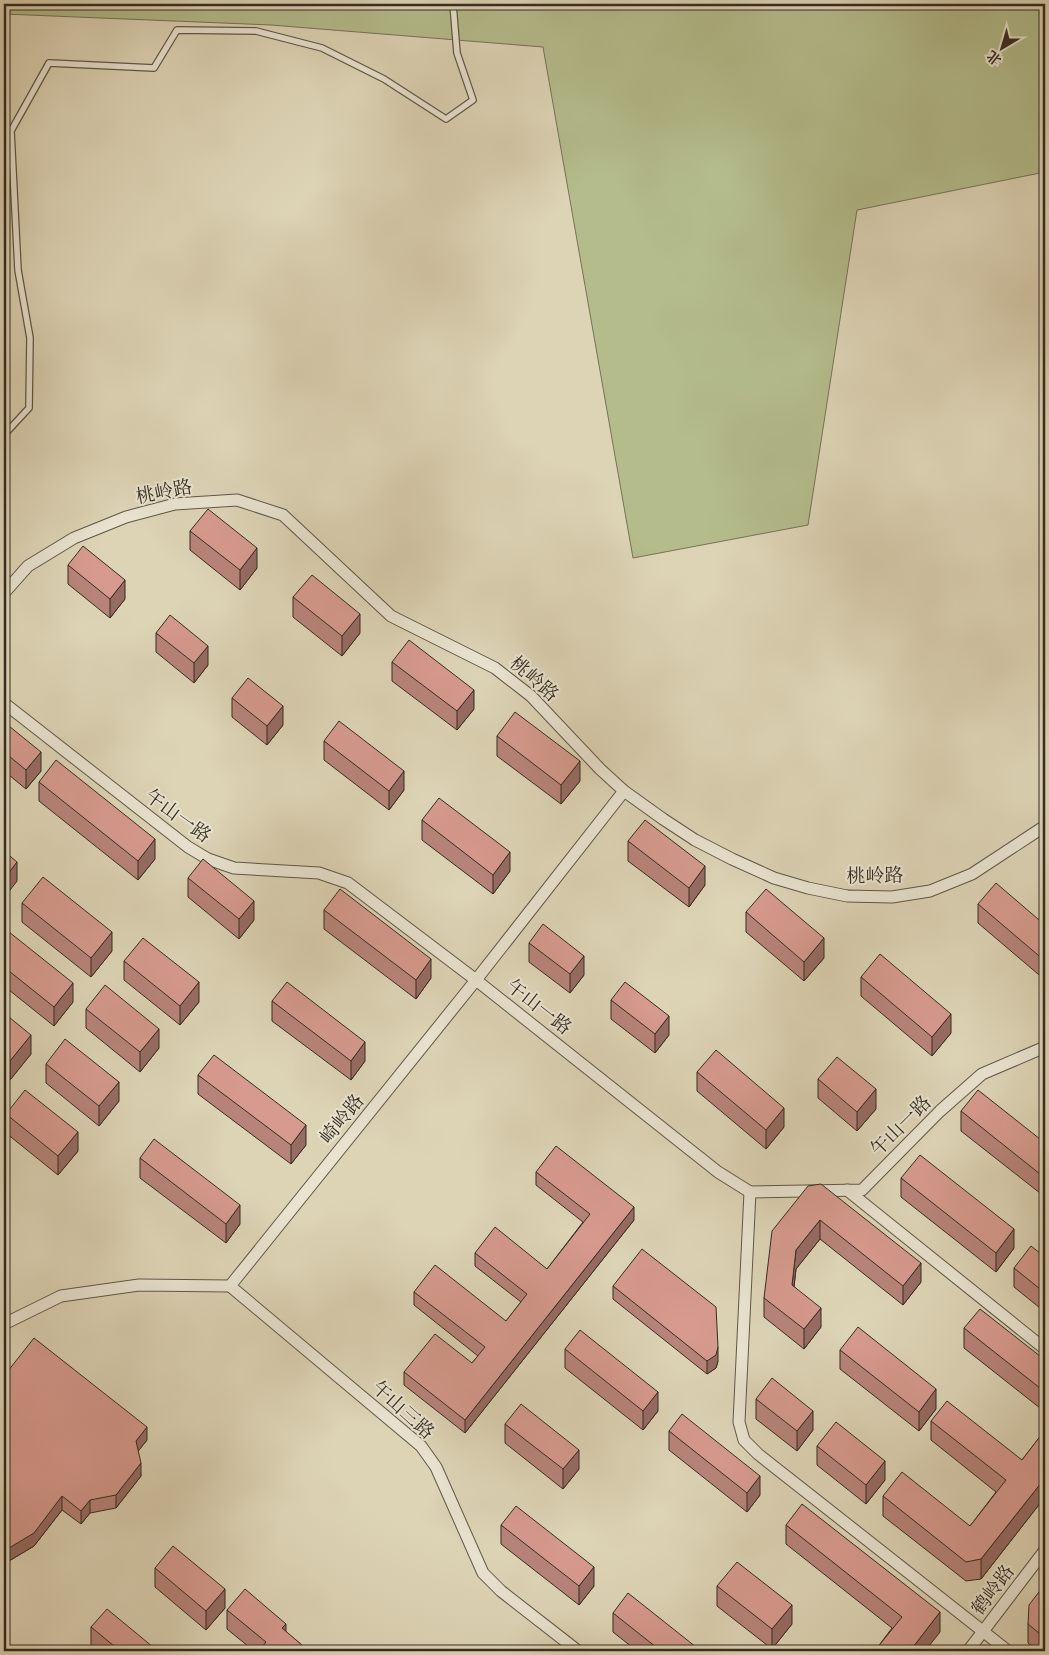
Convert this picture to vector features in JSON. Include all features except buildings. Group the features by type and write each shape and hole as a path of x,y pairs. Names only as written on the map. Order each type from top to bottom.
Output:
{"street":[{"name":"桃岭路","path":"4,593 28,566 82,534 126,517 175,504 237,500 283,515 391,616 495,668 531,696 600,769 624,791 695,840 774,878 808,888 847,896 892,897 930,891 972,874 1045,826"},
{"name":"午山一路","path":"4,703 188,847 208,859 234,868 319,873 348,883 476,980 718,1172 750,1192 862,1190 940,1111 982,1074 1045,1047"},
{"name":"崎岭路","path":"230,1286 476,980 624,791"},
{"path":"847,1190 1045,1349"},
{"path":"750,1192 740,1422 744,1440 758,1454 1008,1651"},
{"path":"4,1324 61,1296 139,1285 230,1286"},
{"name":"午山三路","path":"230,1286 421,1446 436,1467 483,1573 501,1591 578,1651"},
{"name":"鹤岭路","path":"968,1651 1045,1550"}],"lane":[{"path":"4,434 29,408 30,338 18,270 10,131 49,62 154,68 177,30 256,31 322,48 384,79 446,119 473,100 457,53 453,4"}],"green space":[{"path":"4,4 1045,4 1045,172 857,210 808,525 633,558 543,47 271,25 4,14"}]}
